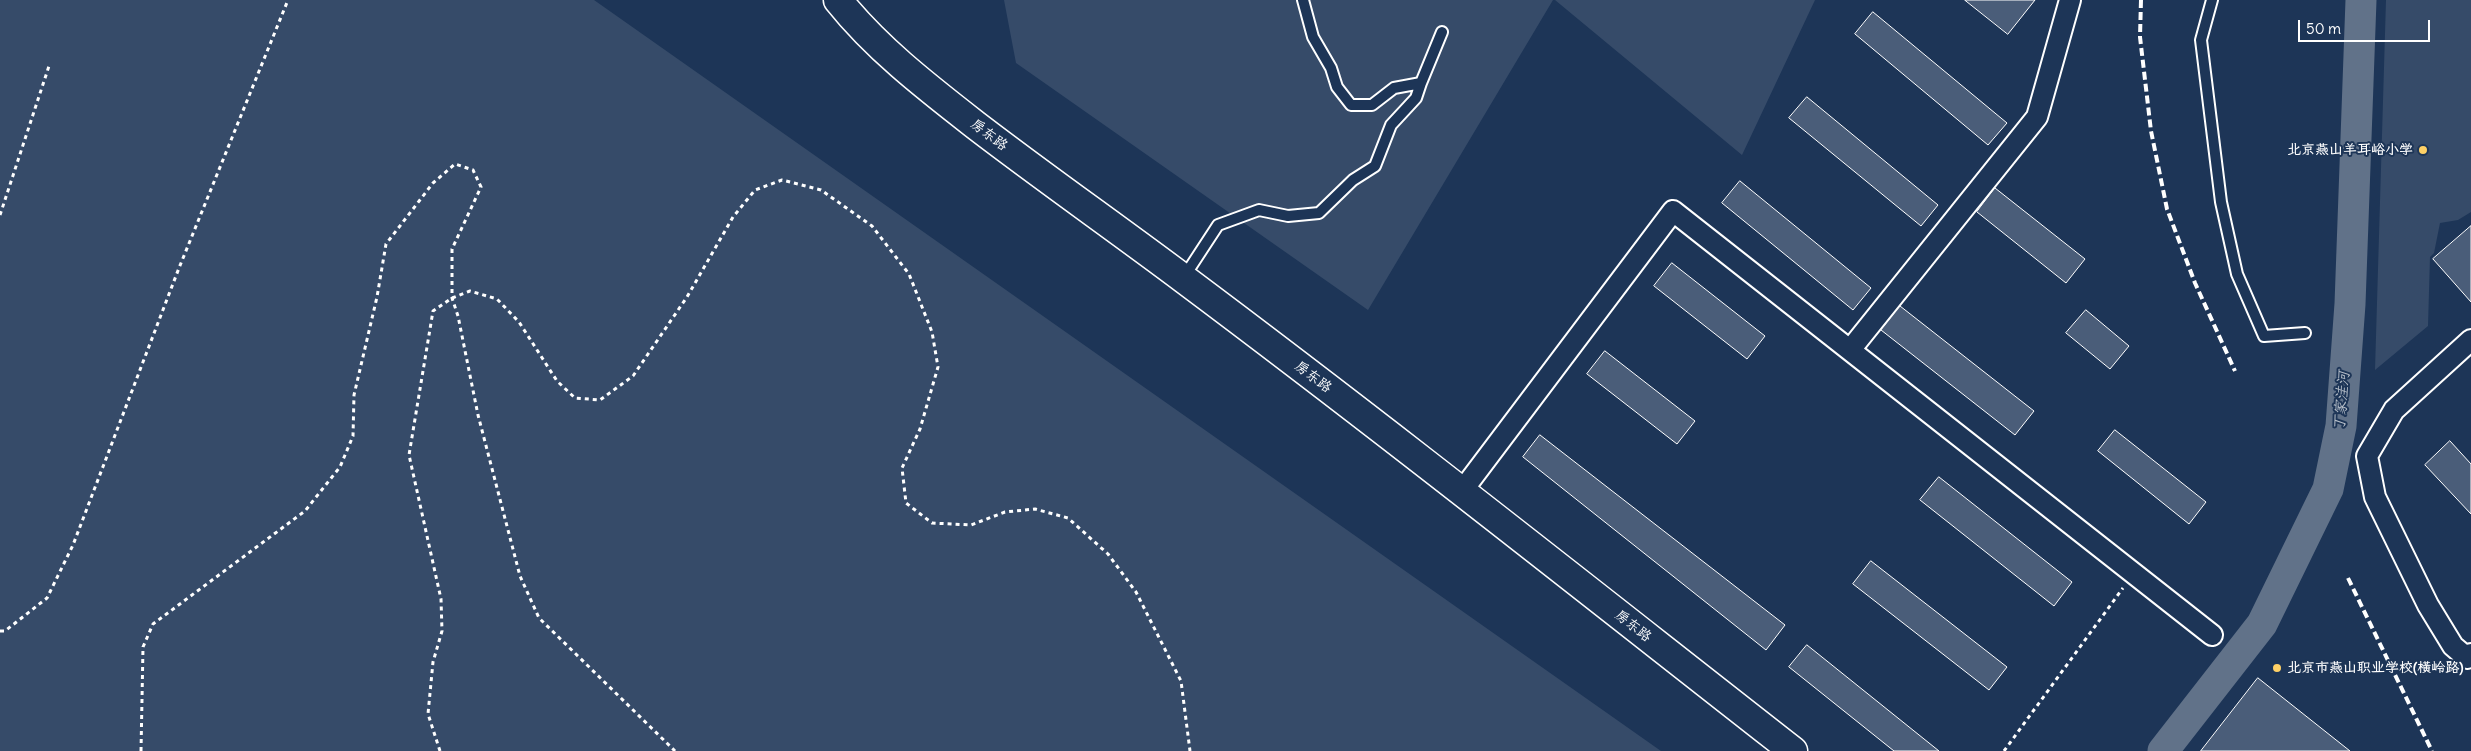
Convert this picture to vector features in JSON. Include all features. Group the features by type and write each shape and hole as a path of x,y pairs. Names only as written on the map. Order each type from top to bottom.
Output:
{"main road":[{"name":"房东路","path":"838,0 853,19 918,81 1040,174 1183,278 1462,491 1793,751"}],"street":[{"path":"1850,350 2037,117 2070,0"},
{"path":"1462,491 1673,211 2212,635"},
{"path":"2471,340 2394,410 2367,456 2374,497 2428,605 2453,646 2467,658 2471,654"}],"lane":[{"path":"1303,0 1313,37 1331,68 1337,87 1351,105 1372,105 1394,88 1421,83"},
{"path":"2212,0 2201,40 2220,202 2237,274 2264,336 2304,333"},
{"path":"1183,278 1218,225 1259,210 1288,216 1318,213 1352,180 1375,166 1391,125 1416,98 1442,32"}],"path":[{"path":"0,631 47,598 74,545 179,268 288,0"},
{"path":"0,215 49,66"},
{"path":"141,751 143,647 154,624 305,511 340,467 354,436 354,395 377,297 386,244 433,182 455,164 473,170 481,187 452,249 452,298 458,316 478,415 520,576 539,618 675,751"},
{"path":"440,751 428,714 433,662 442,631 441,599 409,456 421,375 434,311 452,298 470,291 497,299 519,322 557,382 575,398 600,400 633,376 687,297 733,217 755,190 782,180 821,190 872,226 909,274 932,332 938,367 920,429 902,468 906,503 932,523 971,525 1005,512 1035,509 1068,518 1108,554 1136,592 1181,681 1190,751"},
{"path":"2004,751 2134,574"}],"shaded area":[{"path":"0,0 594,0 1661,751 0,751"},
{"path":"1004,0 1553,0 1368,310 1016,63"},
{"path":"1555,0 1815,0 1742,155"},
{"name":"北京燕山羊耳峪小学","path":"2386,0 2471,0 2471,212 2458,220 2440,223 2434,253 2430,257 2428,326 2375,370"}],"building":[{"path":"1965,0 2035,0 2008,34"},
{"path":"1873,12 2007,123 1988,145 1855,34"},
{"path":"1807,97 1938,205 1921,226 1789,118"},
{"path":"1740,181 1871,288 1853,310 1722,203"},
{"path":"1995,188 2085,259 2066,283 1977,212"},
{"path":"2471,226 2471,302 2433,259"},
{"path":"1672,263 1765,336 1747,359 1654,286"},
{"path":"1900,306 2034,411 2015,435 1881,330"},
{"path":"2086,310 2129,346 2110,369 2066,333"},
{"path":"1605,351 1695,421 1677,444 1587,374"},
{"path":"2115,430 2206,502 2189,524 2098,451"},
{"path":"1540,435 1785,625 1766,650 1523,457"},
{"path":"2450,441 2471,464 2471,514 2425,465"},
{"path":"1939,477 2072,582 2054,606 1920,500"},
{"path":"1871,561 2007,667 1989,690 1853,584"},
{"path":"1807,645 1939,751 1894,751 1789,667"},
{"path":"2258,678 2350,751 2201,751"}],"waterway":[{"name":"丁家洼河","path":"2163,751 2262,624 2328,489 2341,426 2350,304 2361,0"}],"railway":[{"path":"2141,0 2140,37 2151,131 2167,209 2195,283 2235,371"},
{"path":"2348,578 2432,751"}],"place":[{"name":"北京燕山羊耳峪小学","path":"2423,150"},
{"name":"北京市燕山职业学校(横岭路)","path":"2277,668"}]}
